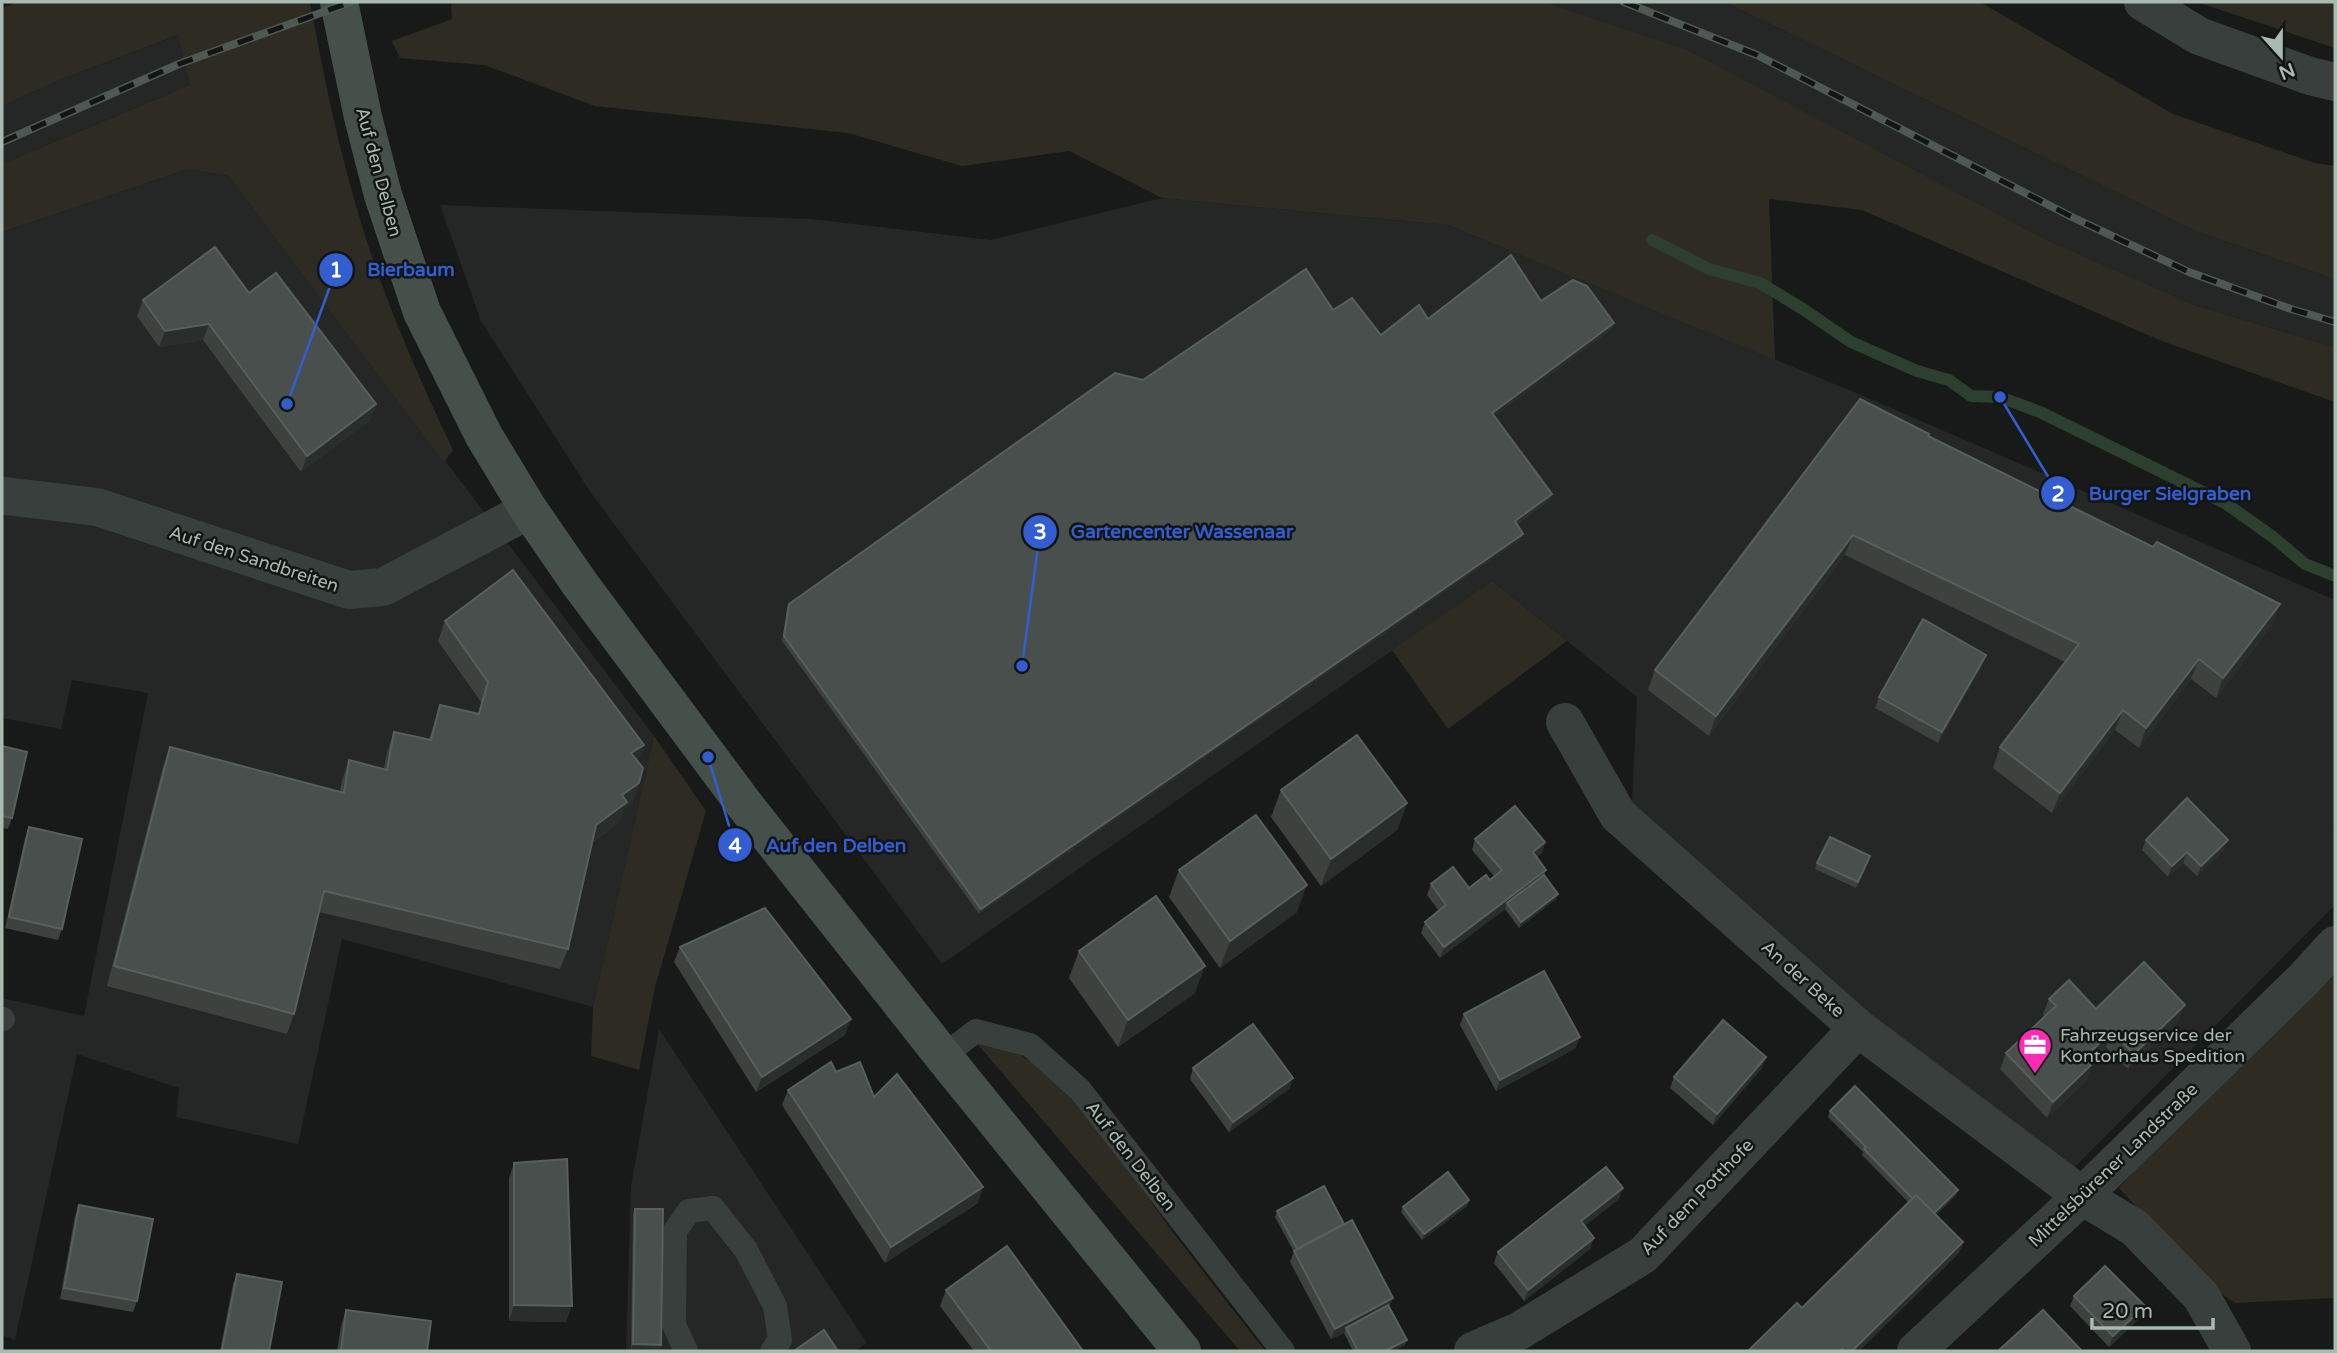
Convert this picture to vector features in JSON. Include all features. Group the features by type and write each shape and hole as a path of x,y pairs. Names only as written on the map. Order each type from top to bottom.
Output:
{"main road":[{"name":"Auf den Delben","path":"339,2 363,117 383,195 422,312 484,436 529,510 701,748 943,1056 1182,1351"}],"street":[{"path":"2143,2 2199,36 2309,76 2335,82"},
{"name":"Auf den Sandbreiten","path":"4,503 97,507 349,590 383,587 529,510"},
{"name":"An der Beke","path":"1565,722 1618,815 1858,1028 2082,1196 2135,1228 2201,1296 2232,1351"},
{"name":"Mittelsbürener Landstraße","path":"1916,1351 2082,1196 2305,978 2335,945"},
{"name":"Auf dem Potthofe","path":"1473,1351 1519,1331 1643,1255 1858,1028"}],"lane":[{"name":"Auf den Delben","path":"943,1056 976,1031 1030,1045 1080,1090 1283,1351"},
{"path":"686,1351 674,1325 675,1231 690,1210 713,1208 746,1250 775,1306 780,1340 772,1351"}],"shaded area":[{"path":"18,2 310,2 329,99 353,195 397,325 453,450 444,462 229,176 188,169 2,232 2,164 190,85 178,35 57,81 2,106 2,8"},
{"path":"451,2 1545,2 1687,50 2047,240 2194,305 2335,347 2335,402 2159,340 1862,210 1769,199 1775,360 1448,225 1162,198 1069,151 962,166 848,133 595,106 484,65 400,58 392,41 452,19"},
{"path":"1545,2 1725,2 2198,232 2335,279 2335,347 2194,305 2047,240 1687,51"},
{"path":"1725,2 1980,2 2173,114 2315,163 2335,166 2335,279 2198,232"},
{"path":"2197,2 2335,2 2335,48"},
{"path":"179,35 190,85 2,164 2,106 57,81"},
{"path":"188,169 229,176 654,736 593,1007 342,939 298,1144 176,1117 179,1088 77,1054 15,1340 2,1335 2,998 84,1016 148,693 72,680 61,729 2,718 2,232"},
{"path":"1162,198 1448,225 1854,392 2335,600 2335,905 2073,1169 1934,1070 1632,802 1637,697 1492,581 942,964 591,493 481,321 440,205 811,219 991,240"},
{"path":"1492,581 1567,641 1448,729 1392,650"},
{"path":"654,736 706,811 655,987 639,1070 591,1056 593,1007"},
{"path":"2335,950 2335,1298 2235,1303 2205,1282 2119,1188"},
{"path":"659,1029 867,1343 855,1351 626,1351 631,1186"},
{"path":"974,1040 1012,1049 1047,1073 1083,1106 1174,1234 1265,1351 1240,1351"}],"building":[{"path":"215,247 249,293 276,273 376,404 307,456 209,324 165,331 143,300"},
{"path":"1511,255 1541,301 1573,280 1587,286 1614,323 1492,413 1552,494 1515,521 1523,534 981,909 784,636 789,604 1115,373 1143,380 1306,269 1333,310 1352,298 1381,335 1419,305 1428,319"},
{"path":"1860,399 1929,434 1928,436 2153,547 2157,542 2280,604 2223,678 2199,659 2146,728 2123,710 2060,793 2000,747 2079,644 1853,535 1716,716 1655,670"},
{"path":"513,570 644,745 631,753 643,768 639,783 622,795 627,802 596,825 568,949 324,891 294,1014 114,966 170,747 344,793 349,760 387,770 394,732 431,740 440,705 479,714 488,682 445,621"},
{"path":"1923,619 1986,655 1942,732 1879,697"},
{"path":"1357,735 1407,803 1331,859 1281,790"},
{"path":"2,746 27,752 12,818 2,816"},
{"path":"2187,798 2228,840 2201,866 2187,852 2172,866 2146,840"},
{"path":"1515,806 1545,842 1533,852 1546,870 1444,947 1425,922 1446,905 1431,884 1453,867 1469,888 1486,875 1490,880 1502,870 1475,839"},
{"path":"1256,815 1307,885 1230,941 1179,870"},
{"path":"29,827 82,839 62,929 9,917"},
{"path":"1830,837 1870,856 1858,882 1817,863"},
{"path":"1544,875 1558,894 1521,922 1507,903"},
{"path":"1156,896 1205,966 1128,1020 1079,951"},
{"path":"765,908 851,1019 762,1077 680,947"},
{"path":"2144,962 2185,1005 2134,1054 2112,1031 2084,1058 2091,1065 2053,1102 2006,1053 2056,1006 2049,999 2069,980 2096,1009"},
{"path":"1544,971 1580,1037 1500,1080 1464,1014"},
{"path":"1723,1020 1766,1057 1717,1114 1674,1077"},
{"path":"1253,1024 1293,1078 1233,1122 1193,1068"},
{"path":"831,1062 836,1072 860,1062 874,1097 897,1074 983,1187 891,1247 788,1090"},
{"path":"1855,1086 1958,1190 1934,1213 1916,1195 1913,1199 1830,1111"},
{"path":"567,1159 572,1306 514,1305 514,1163"},
{"path":"1606,1167 1623,1188 1581,1221 1594,1238 1528,1290 1498,1252"},
{"path":"1448,1172 1469,1200 1424,1234 1403,1207"},
{"path":"1324,1186 1344,1224 1297,1249 1277,1211"},
{"path":"1916,1195 1963,1242 1852,1351 1748,1351 1797,1303 1802,1308"},
{"path":"79,1205 153,1219 137,1301 64,1288"},
{"path":"635,1209 663,1209 661,1345 633,1344"},
{"path":"1352,1220 1393,1298 1335,1329 1294,1251"},
{"path":"1007,1246 1083,1351 991,1351 946,1290"},
{"path":"2105,1266 2145,1306 2113,1336 2074,1296"},
{"path":"237,1274 282,1282 269,1351 222,1350"},
{"path":"1388,1305 1407,1340 1385,1351 1358,1351 1346,1328"},
{"path":"346,1310 431,1321 427,1351 341,1351"},
{"path":"2043,1310 2082,1351 1998,1351"},
{"path":"824,1330 838,1351 794,1351"}],"waterway":[{"path":"1652,240 1709,269 1760,283 1851,342 1917,371 1949,380 1971,396 2000,397 2040,412 2225,503 2305,564 2335,576"}],"railway":[{"path":"2,142 179,64 351,2"},
{"path":"1624,2 1757,55 2074,218 2189,272 2335,322"}],"place":[{"name":"Burger Sielgraben","path":"2000,397"},
{"name":"Bierbaum","path":"287,404"},
{"name":"Gartencenter Wassenaar","path":"1022,666"},
{"name":"Auf den Delben","path":"708,757"},
{"name":"Fahrzeugservice der Kontorhaus Spedition","path":"2035,1075"}]}
